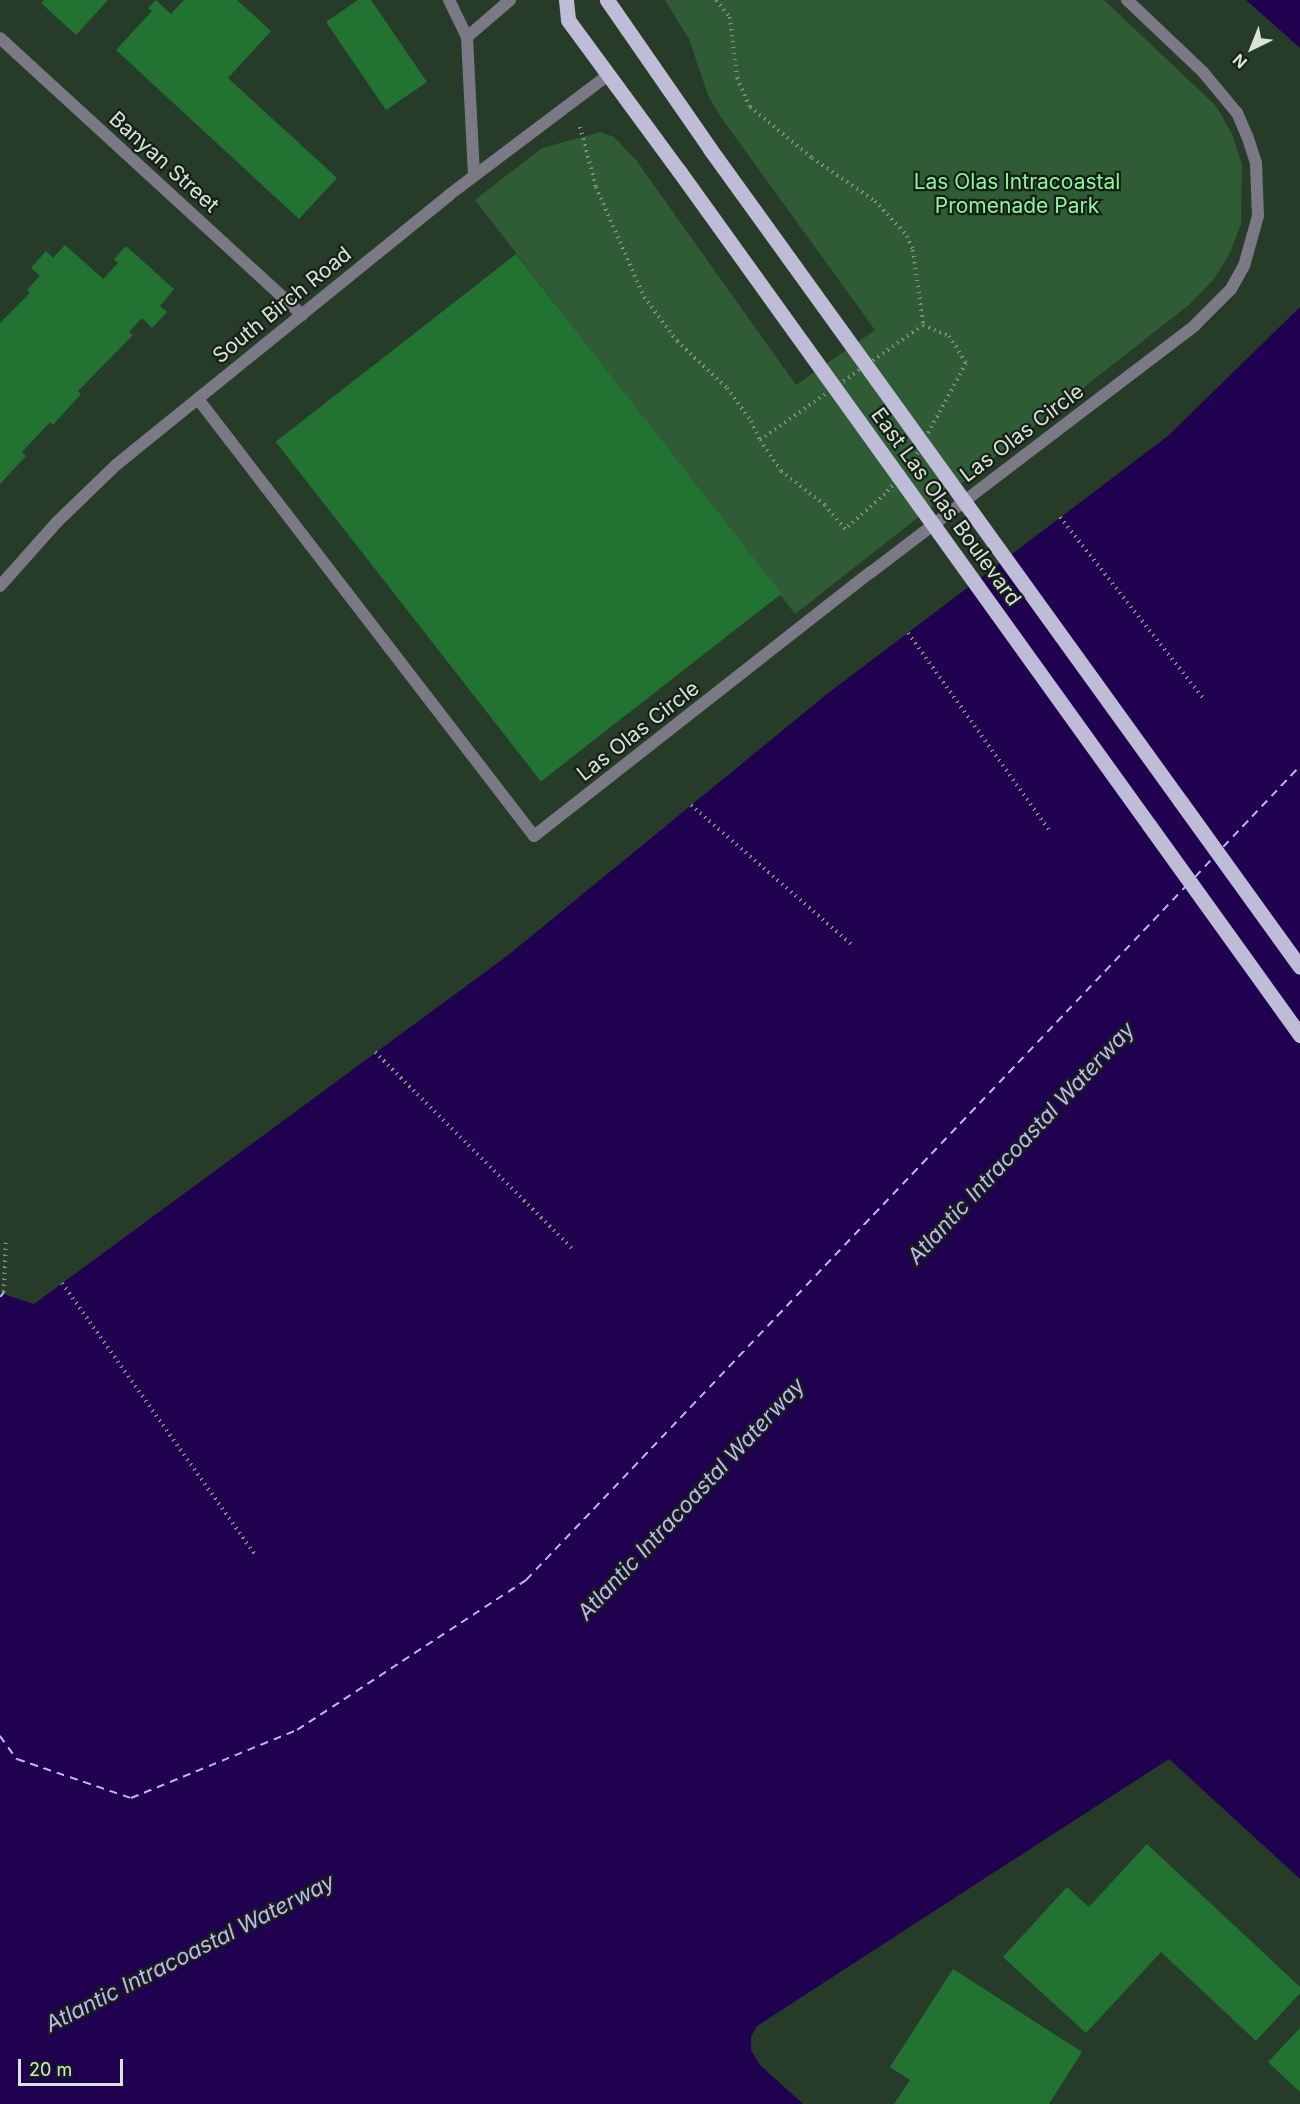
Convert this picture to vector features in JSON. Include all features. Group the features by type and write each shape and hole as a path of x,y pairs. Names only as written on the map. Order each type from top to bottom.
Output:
{"main road":[{"name":"East Las Olas Boulevard","path":"566,0 568,20 1300,1035"},
{"name":"East Las Olas Boulevard","path":"607,0 710,149 1300,967"}],"street":[{"path":"449,0 467,37 474,176"},
{"path":"467,37 510,0"},
{"name":"Las Olas Circle","path":"198,399 534,836 870,573 1195,325 1231,289 1244,266 1258,216 1256,163 1247,136 1237,112 1210,79 1127,0"},
{"name":"Banyan Street","path":"0,38 302,315"},
{"name":"South Birch Road","path":"0,586 98,482 474,176 608,75"}],"path":[{"path":"716,0 730,17 737,78 750,106 812,159 875,201 907,236 913,250 923,325"},
{"path":"580,127 596,187 644,297 677,341 727,388 752,421 760,440"},
{"path":"1060,517 1203,698"},
{"path":"908,633 1049,830"},
{"path":"691,805 851,944"},
{"path":"375,1052 574,1250"},
{"path":"4,1292 6,1242"},
{"path":"62,1283 257,1557"}],"green space":[{"name":"Las Olas Intracoastal Promenade Park","path":"665,0 1104,0 1216,106 1232,134 1242,164 1241,224 1230,253 1214,279 1190,304 795,614 475,200 542,148 600,132 614,137 636,160 796,385 875,330 720,116 708,95 689,39"}],"water":[{"path":"1246,0 1300,0 1300,48"},
{"name":"Atlantic Intracoastal Waterway","path":"1300,307 1300,1879 1169,1759 757,2026 751,2037 751,2050 759,2064 803,2104 0,2104 0,1293 34,1304 507,956 827,694 1168,436"}],"building":[{"path":"44,0 108,0 76,35 41,3"},
{"path":"156,0 171,14 184,0 237,0 271,31 228,78 337,178 299,219 116,50 152,11 148,8"},
{"path":"358,0 371,0 427,82 386,110 326,22"},
{"path":"65,245 103,279 118,263 114,259 126,246 174,289 160,306 167,312 152,328 142,318 129,332 133,335 78,391 81,394 53,425 50,422 22,452 26,456 0,484 0,323 30,293 27,290 40,276 31,268 46,251 53,258"},
{"path":"516,254 781,594 541,781 276,442"},
{"path":"1147,1844 1300,1987 1300,1993 1256,2041 1161,1952 1086,2033 1003,1957 1067,1887 1089,1907"},
{"path":"953,1969 1082,2052 1049,2104 894,2104 910,2080 890,2067"},
{"path":"1300,2028 1300,2092 1268,2062"}],"ferry route":[{"path":"1223,847 1300,766"},
{"path":"1195,877 1212,859"},
{"path":"0,1736 17,1759 131,1798 297,1730 526,1580 1185,887"},
{"path":"0,1297 4,1292"}]}
